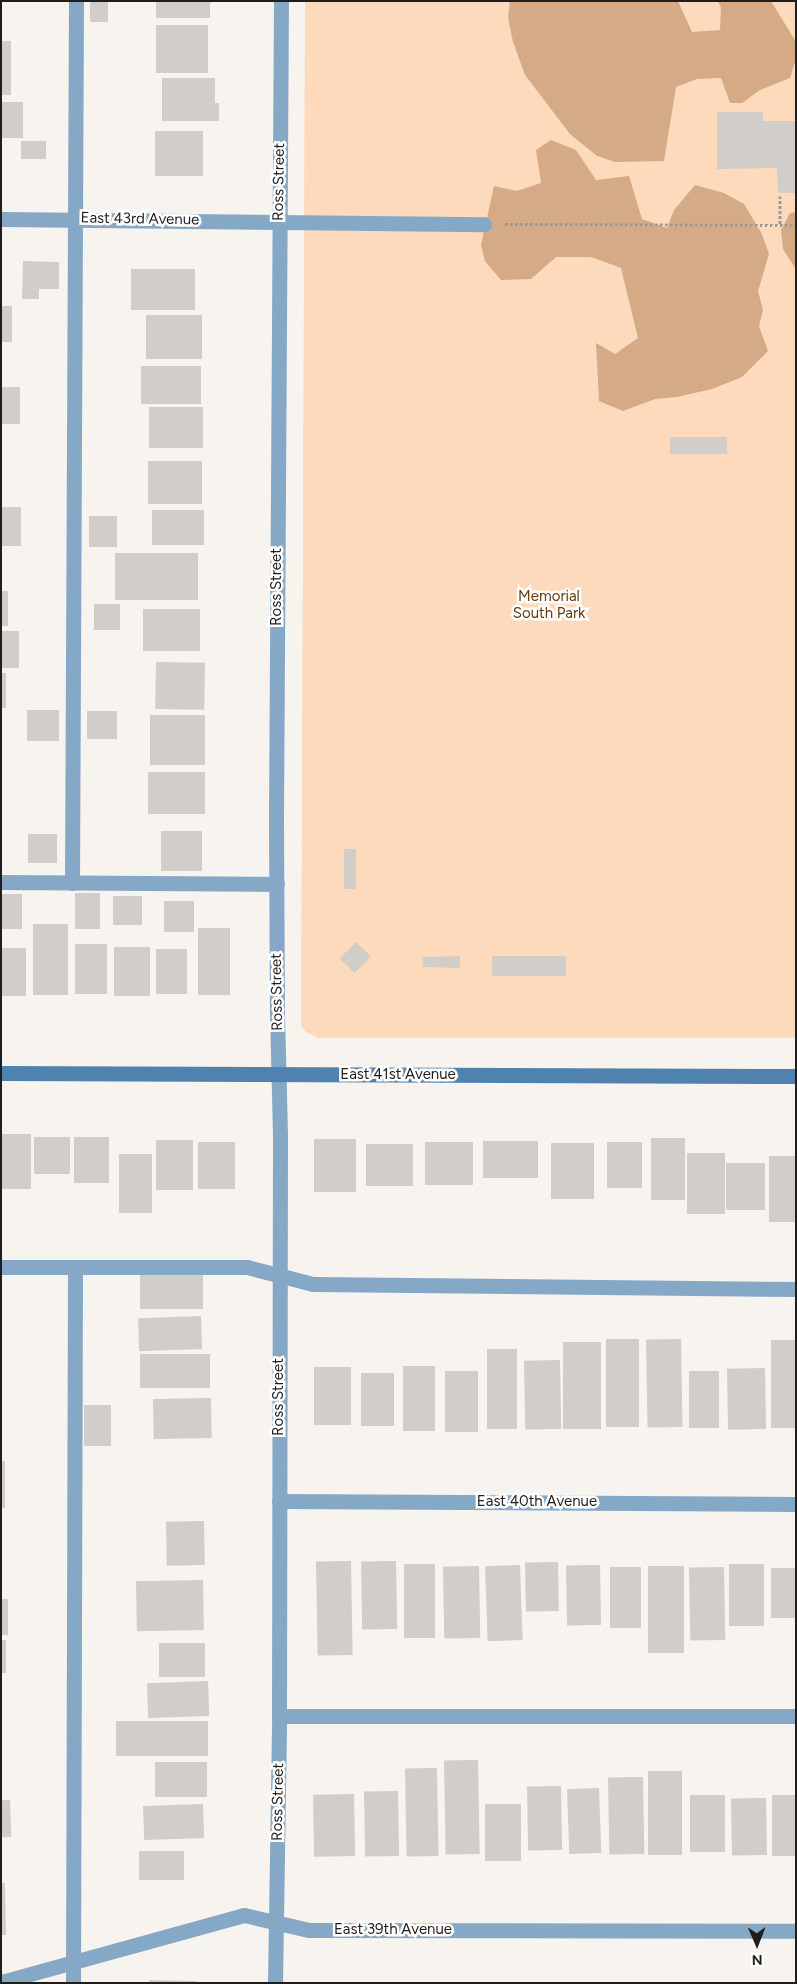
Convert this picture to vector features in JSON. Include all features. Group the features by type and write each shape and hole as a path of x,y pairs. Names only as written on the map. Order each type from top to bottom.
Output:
{"main road":[{"name":"East 41st Avenue","path":"1,1073 796,1076"}],"street":[{"path":"72,883 76,1"},
{"name":"Ross Street","path":"275,1983 280,1716 280,1276 277,884 281,1"},
{"name":"East 43rd Avenue","path":"1,219 75,218 484,224"},
{"path":"1,882 277,884"},
{"path":"1,1267 247,1267 313,1284 796,1289"},
{"path":"73,1983 75,1267"},
{"name":"East 40th Avenue","path":"279,1501 796,1504"},
{"path":"280,1716 796,1716"},
{"name":"East 39th Avenue","path":"1,1982 244,1915 309,1930 796,1931"}],"path":[{"path":"780,196 780,225"},
{"path":"484,224 796,225"}],"green space":[{"name":"Memorial South Park","path":"305,1 796,1 796,1038 319,1038 306,1032 301,1026"}],"shaded area":[{"path":"510,1 678,1 692,32 720,30 721,8 718,1 771,1 796,42 796,59 790,78 760,90 742,103 730,103 721,78 697,79 676,87 664,161 615,162 597,156 570,134 525,75 513,42 508,17"},
{"path":"551,140 576,150 596,180 629,176 642,219 667,228 674,210 695,185 724,193 744,204 762,234 769,254 758,291 763,310 759,326 768,351 742,377 712,389 677,397 655,399 623,411 599,401 596,343 615,354 638,338 621,268 591,257 556,257 531,279 501,280 485,261 481,245 494,186 517,191 541,183 536,150"},
{"path":"796,212 795,268 783,249 781,230 790,213"}],"building":[{"path":"90,1 108,1 108,22 90,22"},
{"path":"156,1 210,1 210,18 156,18"},
{"path":"156,25 208,25 208,73 156,73"},
{"path":"1,41 11,41 11,95 1,95"},
{"path":"162,78 215,78 215,103 219,103 219,121 162,121"},
{"path":"1,102 23,102 23,138 1,138"},
{"path":"717,112 763,112 763,121 796,121 796,193 778,193 777,168 717,169"},
{"path":"155,131 203,131 203,176 155,176"},
{"path":"21,141 46,141 46,159 21,159"},
{"path":"23,261 59,262 59,289 39,289 39,299 22,299"},
{"path":"131,269 195,269 195,310 131,310"},
{"path":"1,306 12,306 12,342 1,342"},
{"path":"146,315 202,315 202,359 146,359"},
{"path":"141,366 201,366 201,404 141,404"},
{"path":"1,387 20,387 20,424 1,424"},
{"path":"149,407 203,407 203,448 149,448"},
{"path":"670,437 727,437 727,454 670,454"},
{"path":"148,461 202,461 202,504 148,504"},
{"path":"1,507 21,507 21,546 1,546"},
{"path":"152,510 204,510 204,545 152,545"},
{"path":"89,516 117,516 117,547 89,547"},
{"path":"115,553 198,553 198,600 115,600"},
{"path":"1,591 8,591 8,626 1,626"},
{"path":"94,604 120,604 120,630 94,630"},
{"path":"143,609 200,609 200,651 143,651"},
{"path":"1,631 19,631 19,668 1,668"},
{"path":"156,662 205,663 204,710 155,709"},
{"path":"1,673 6,673 6,708 1,708"},
{"path":"27,710 59,710 59,741 27,741"},
{"path":"87,711 117,711 117,739 87,739"},
{"path":"150,715 205,715 205,765 150,765"},
{"path":"148,772 205,772 205,814 148,814"},
{"path":"161,831 202,831 202,871 161,871"},
{"path":"28,834 57,834 57,863 28,863"},
{"path":"344,849 356,849 356,889 344,889"},
{"path":"75,893 100,893 100,929 75,929"},
{"path":"1,894 22,894 22,929 1,929"},
{"path":"113,896 142,896 142,925 113,925"},
{"path":"164,901 194,901 194,932 164,932"},
{"path":"33,924 68,924 68,995 33,995"},
{"path":"198,928 230,928 230,995 198,995"},
{"path":"356,942 371,957 355,973 340,958"},
{"path":"75,944 107,944 107,994 75,994"},
{"path":"114,947 150,947 150,996 114,996"},
{"path":"1,948 26,948 26,996 1,996"},
{"path":"156,949 187,949 187,994 156,994"},
{"path":"460,956 460,968 423,967 423,957"},
{"path":"492,956 566,956 566,976 492,976"},
{"path":"1,1134 31,1134 31,1189 1,1189"},
{"path":"34,1137 70,1137 70,1174 34,1174"},
{"path":"74,1137 109,1137 109,1183 74,1183"},
{"path":"651,1138 685,1138 685,1200 651,1200"},
{"path":"314,1139 356,1139 356,1192 314,1192"},
{"path":"156,1140 193,1140 193,1190 156,1190"},
{"path":"483,1141 538,1141 538,1178 483,1178"},
{"path":"198,1142 235,1142 235,1189 198,1189"},
{"path":"425,1142 473,1142 473,1185 425,1185"},
{"path":"607,1142 642,1142 642,1188 607,1188"},
{"path":"551,1143 594,1143 594,1199 551,1199"},
{"path":"366,1144 413,1144 413,1186 366,1186"},
{"path":"687,1153 725,1153 725,1214 687,1214"},
{"path":"119,1154 152,1154 152,1213 119,1213"},
{"path":"769,1156 796,1156 796,1222 769,1222"},
{"path":"726,1163 765,1163 765,1210 726,1210"},
{"path":"140,1274 203,1274 203,1309 140,1309"},
{"path":"201,1316 202,1349 139,1351 138,1318"},
{"path":"606,1339 639,1339 639,1427 606,1427"},
{"path":"681,1339 683,1427 648,1428 646,1340"},
{"path":"771,1340 796,1340 796,1428 771,1428"},
{"path":"563,1342 601,1342 601,1429 563,1429"},
{"path":"487,1349 517,1349 517,1429 487,1429"},
{"path":"140,1354 210,1354 210,1388 140,1388"},
{"path":"560,1360 561,1429 525,1430 524,1361"},
{"path":"403,1366 435,1366 435,1431 403,1431"},
{"path":"314,1367 351,1367 351,1425 314,1425"},
{"path":"765,1368 766,1429 728,1430 727,1369"},
{"path":"445,1371 478,1371 478,1432 445,1432"},
{"path":"689,1371 719,1371 719,1428 689,1428"},
{"path":"361,1373 394,1373 394,1426 361,1426"},
{"path":"211,1398 212,1438 154,1439 153,1399"},
{"path":"84,1405 111,1405 111,1446 84,1446"},
{"path":"1,1461 5,1461 5,1508 1,1508"},
{"path":"204,1521 205,1565 167,1566 166,1522"},
{"path":"351,1561 353,1655 318,1656 316,1562"},
{"path":"396,1561 397,1629 362,1630 361,1562"},
{"path":"558,1562 559,1611 526,1612 525,1563"},
{"path":"404,1564 435,1564 435,1638 404,1638"},
{"path":"729,1564 764,1564 764,1626 729,1626"},
{"path":"520,1565 523,1640 488,1641 485,1566"},
{"path":"600,1565 601,1625 567,1626 566,1566"},
{"path":"479,1566 480,1638 444,1639 443,1567"},
{"path":"648,1566 684,1566 684,1653 648,1653"},
{"path":"610,1567 641,1567 641,1628 610,1628"},
{"path":"724,1567 725,1640 690,1641 689,1568"},
{"path":"771,1568 796,1568 796,1618 771,1618"},
{"path":"203,1580 204,1630 137,1631 136,1581"},
{"path":"1,1599 8,1599 8,1635 1,1635"},
{"path":"1,1640 6,1640 6,1673 1,1673"},
{"path":"159,1643 205,1643 205,1677 159,1677"},
{"path":"208,1681 209,1716 148,1718 147,1683"},
{"path":"116,1721 208,1721 208,1756 116,1756"},
{"path":"478,1760 480,1854 446,1855 444,1761"},
{"path":"155,1762 207,1762 207,1797 155,1797"},
{"path":"437,1768 439,1856 407,1857 405,1769"},
{"path":"648,1771 682,1771 682,1855 648,1855"},
{"path":"643,1777 644,1854 609,1855 608,1778"},
{"path":"561,1786 562,1850 528,1851 527,1787"},
{"path":"599,1788 601,1853 569,1854 567,1789"},
{"path":"398,1791 399,1856 365,1857 364,1792"},
{"path":"354,1794 355,1856 314,1857 313,1795"},
{"path":"690,1795 725,1795 725,1852 690,1852"},
{"path":"772,1795 796,1795 796,1856 772,1856"},
{"path":"766,1798 767,1855 732,1856 731,1799"},
{"path":"1,1800 10,1800 11,1837 2,1837"},
{"path":"203,1804 204,1838 144,1840 143,1806"},
{"path":"485,1804 521,1804 521,1861 485,1861"},
{"path":"139,1851 184,1851 184,1880 139,1880"},
{"path":"1,1883 5,1883 6,1935 1,1935"},
{"path":"149,1980 197,1981 197,1983 149,1983"}]}
